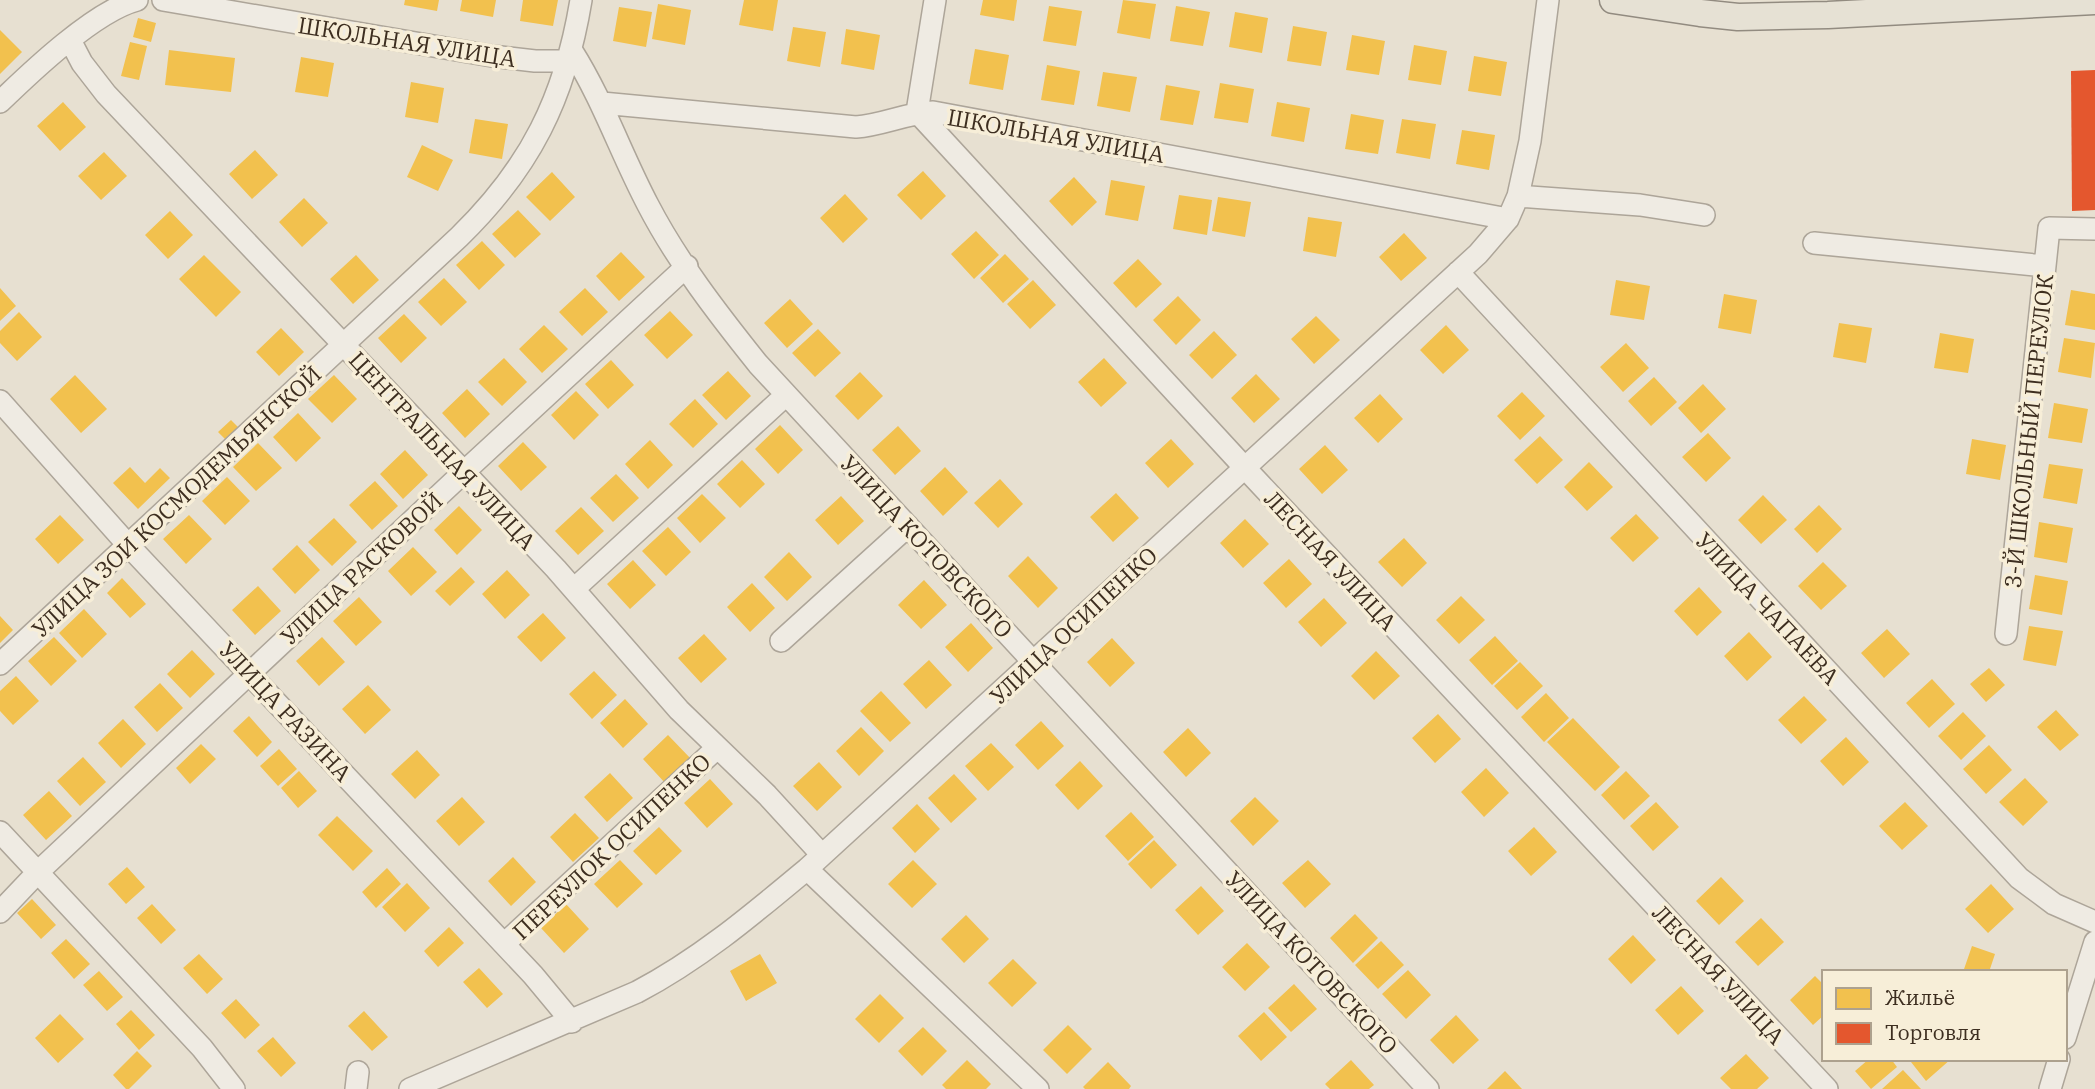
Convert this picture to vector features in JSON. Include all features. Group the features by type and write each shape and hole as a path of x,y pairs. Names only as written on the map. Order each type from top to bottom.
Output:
{"main road":[{"path":"1613,0 1738,16 1828,15 2095,1"}],"street":[{"path":"0,102 46,59 71,40 110,12 137,0"},
{"name":"ШКОЛЬНАЯ УЛИЦА","path":"163,0 504,58 570,56"},
{"name":"УЛИЦА ЗОИ КОСМОДЕМЬЯНСКОЙ","path":"0,664 344,345 499,197 532,145 551,108 570,56 581,0"},
{"path":"917,113 934,0"},
{"name":"УЛИЦА ОСИПЕНКО","path":"424,1087 572,1022 670,975 740,925 815,862 1458,272 1495,236 1508,219 1518,196 1530,141 1548,0"},
{"name":"ЦЕНТРАЛЬНАЯ УЛИЦА","path":"71,40 82,63 106,94 574,589 678,710 767,795 815,862 1038,1089"},
{"name":"УЛИЦА КОТОВСКОГО","path":"570,56 602,103 649,208 739,340 786,395 1429,1089"},
{"name":"ШКОЛЬНАЯ УЛИЦА","path":"602,103 856,127 933,112 1508,219"},
{"name":"ЛЕСНАЯ УЛИЦА","path":"917,113 1826,1089"},
{"path":"1518,196 1626,203 1704,215"},
{"name":"3-Й ШКОЛЬНЫЙ ПЕРЕУЛОК","path":"2006,634 2049,228 2095,229"},
{"path":"1814,243 2045,266"},
{"name":"УЛИЦА РАСКОВОЙ","path":"0,912 38,872 464,471 687,267"},
{"name":"УЛИЦА ЧАПАЕВА","path":"1458,272 2019,878 2036,894 2095,922"},
{"path":"574,589 786,395"},
{"name":"УЛИЦА РАЗИНА","path":"0,401 128,545 534,975 572,1022"},
{"path":"781,641 908,526"},
{"name":"ПЕРЕУЛОК ОСИПЕНКО","path":"504,944 717,748"},
{"path":"0,832 202,1048 234,1089"},
{"path":"2067,1032 2095,942"},
{"path":"2050,1089 2058,1061"}],"building: Жильё":[{"path":"405,0 439,0 437,11 404,5"},
{"path":"462,0 496,0 493,17 460,11"},
{"path":"523,0 558,0 553,26 520,21"},
{"path":"744,0 778,0 773,31 739,25"},
{"path":"983,0 1017,0 1014,21 980,15"},
{"path":"1123,0 1156,4 1150,39 1117,33"},
{"path":"658,4 691,10 685,45 652,39"},
{"path":"1049,6 1082,11 1076,46 1043,41"},
{"path":"1176,6 1210,12 1203,46 1170,41"},
{"path":"619,7 652,12 646,47 613,41"},
{"path":"1235,12 1268,18 1262,53 1229,47"},
{"path":"138,18 156,23 151,42 133,37"},
{"path":"1293,26 1327,32 1321,66 1287,61"},
{"path":"793,27 826,32 820,67 787,61"},
{"path":"846,29 880,35 874,70 841,64"},
{"path":"0,30 22,52 0,74"},
{"path":"1352,35 1385,41 1379,75 1346,70"},
{"path":"130,42 147,46 139,80 121,76"},
{"path":"1414,45 1447,51 1441,85 1408,80"},
{"path":"975,49 1009,55 1003,90 969,84"},
{"path":"169,50 235,58 231,92 165,85"},
{"path":"1474,56 1507,62 1501,96 1468,91"},
{"path":"301,57 334,63 328,97 295,92"},
{"path":"1047,65 1080,71 1074,105 1041,100"},
{"path":"1103,72 1137,77 1130,112 1097,106"},
{"path":"411,82 444,88 438,123 405,117"},
{"path":"1220,83 1254,89 1248,123 1214,118"},
{"path":"1166,85 1200,91 1193,125 1160,120"},
{"path":"63,102 86,127 60,151 37,126"},
{"path":"1277,102 1310,108 1304,142 1271,136"},
{"path":"1351,114 1384,120 1378,154 1345,149"},
{"path":"475,119 508,124 502,159 469,153"},
{"path":"1402,119 1436,124 1430,159 1396,153"},
{"path":"1462,130 1495,135 1489,170 1456,164"},
{"path":"422,145 453,160 438,191 407,177"},
{"path":"255,150 278,175 252,199 229,174"},
{"path":"104,152 127,176 101,200 78,176"},
{"path":"923,171 946,196 921,220 897,195"},
{"path":"552,172 575,197 550,221 526,197"},
{"path":"1074,177 1097,202 1072,226 1049,201"},
{"path":"1111,180 1145,186 1138,221 1105,215"},
{"path":"845,194 868,219 843,243 820,218"},
{"path":"1179,195 1212,200 1207,235 1173,229"},
{"path":"1218,197 1251,202 1245,237 1212,231"},
{"path":"304,198 328,223 302,247 279,222"},
{"path":"518,210 541,234 515,258 492,234"},
{"path":"170,211 193,235 168,259 145,235"},
{"path":"1308,217 1342,222 1336,257 1303,251"},
{"path":"976,231 999,255 974,279 951,254"},
{"path":"1404,233 1427,258 1401,281 1379,257"},
{"path":"482,241 505,265 479,290 456,265"},
{"path":"621,252 645,277 619,301 596,276"},
{"path":"1005,254 1029,279 1003,303 980,278"},
{"path":"204,255 241,292 216,317 179,279"},
{"path":"356,255 379,280 353,304 330,279"},
{"path":"1138,259 1162,284 1136,308 1113,283"},
{"path":"444,278 467,302 441,326 418,302"},
{"path":"1033,280 1056,305 1030,329 1007,304"},
{"path":"1616,280 1650,286 1644,320 1610,315"},
{"path":"0,288 16,306 0,321"},
{"path":"585,288 608,312 582,336 559,312"},
{"path":"2071,290 2095,294 2095,330 2065,325"},
{"path":"1724,294 1757,300 1751,334 1718,328"},
{"path":"1178,296 1201,320 1176,345 1153,320"},
{"path":"790,299 813,324 787,348 764,323"},
{"path":"670,311 693,335 667,359 644,335"},
{"path":"19,312 42,337 17,361 0,343 0,331"},
{"path":"404,314 427,338 401,363 378,338"},
{"path":"1316,316 1340,340 1314,364 1291,339"},
{"path":"1839,323 1872,328 1866,363 1833,357"},
{"path":"544,325 568,349 542,373 519,349"},
{"path":"1446,325 1469,350 1443,374 1420,350"},
{"path":"281,328 304,352 279,376 256,352"},
{"path":"818,329 841,353 815,377 792,353"},
{"path":"1214,331 1237,355 1212,379 1189,355"},
{"path":"1940,333 1974,339 1968,373 1934,368"},
{"path":"2064,338 2095,343 2091,378 2058,372"},
{"path":"1626,343 1649,368 1623,392 1600,367"},
{"path":"504,358 527,382 502,406 478,382"},
{"path":"1104,358 1127,383 1101,407 1078,382"},
{"path":"611,360 634,385 608,409 585,384"},
{"path":"728,371 751,396 726,420 702,395"},
{"path":"860,372 883,396 858,420 835,396"},
{"path":"1256,374 1280,399 1254,423 1231,398"},
{"path":"75,375 107,409 81,433 50,399"},
{"path":"334,375 357,399 332,423 308,399"},
{"path":"1654,377 1677,402 1651,426 1628,401"},
{"path":"1703,384 1726,409 1701,433 1678,408"},
{"path":"467,389 490,414 465,438 442,413"},
{"path":"576,391 599,415 574,440 551,415"},
{"path":"1522,392 1545,416 1520,440 1497,416"},
{"path":"1380,394 1403,419 1378,443 1354,418"},
{"path":"695,399 718,424 693,448 669,424"},
{"path":"2054,403 2088,409 2082,443 2048,438"},
{"path":"298,413 321,438 296,462 273,437"},
{"path":"231,420 240,429 227,441 218,432"},
{"path":"780,425 803,450 778,474 755,449"},
{"path":"898,426 921,451 895,475 872,450"},
{"path":"1708,433 1731,458 1706,482 1682,457"},
{"path":"1540,436 1563,460 1537,484 1514,460"},
{"path":"1171,439 1194,464 1168,488 1145,463"},
{"path":"1972,439 2006,445 2000,480 1966,474"},
{"path":"650,440 673,465 648,489 625,464"},
{"path":"523,442 547,467 521,491 498,466"},
{"path":"258,443 282,468 256,491 233,467"},
{"path":"1325,445 1348,470 1322,494 1299,469"},
{"path":"405,450 428,475 403,499 380,474"},
{"path":"742,460 765,484 740,508 717,484"},
{"path":"1589,462 1613,487 1587,511 1564,487"},
{"path":"2049,464 2083,469 2077,504 2043,498"},
{"path":"130,467 145,483 160,468 170,478 138,509 113,483"},
{"path":"945,467 968,492 943,516 920,491"},
{"path":"616,474 639,498 613,522 590,498"},
{"path":"227,477 250,501 225,525 202,501"},
{"path":"1000,479 1023,504 998,528 974,503"},
{"path":"375,481 398,506 372,530 349,505"},
{"path":"1116,493 1139,518 1113,542 1090,517"},
{"path":"702,494 726,518 700,543 677,518"},
{"path":"1763,495 1787,520 1761,544 1738,520"},
{"path":"841,496 864,521 838,545 815,520"},
{"path":"1819,505 1842,529 1817,553 1794,529"},
{"path":"459,506 482,530 457,555 434,530"},
{"path":"581,507 604,531 578,555 555,531"},
{"path":"1636,514 1659,538 1633,562 1610,538"},
{"path":"60,515 84,540 58,564 35,539"},
{"path":"189,515 212,539 186,564 163,539"},
{"path":"334,518 357,542 332,566 308,542"},
{"path":"1245,519 1269,544 1243,568 1220,543"},
{"path":"2039,522 2073,528 2067,563 2034,557"},
{"path":"668,527 691,552 666,576 642,551"},
{"path":"1404,538 1427,563 1402,587 1378,562"},
{"path":"297,545 320,570 295,594 272,569"},
{"path":"413,547 437,572 411,596 388,571"},
{"path":"789,552 812,577 787,601 764,577"},
{"path":"1028,556 1058,588 1038,608 1008,576"},
{"path":"1289,559 1312,584 1286,608 1263,583"},
{"path":"633,560 656,585 630,609 607,584"},
{"path":"1823,562 1847,586 1821,610 1798,586"},
{"path":"461,567 475,582 450,606 435,591"},
{"path":"507,570 530,595 505,619 482,594"},
{"path":"2035,575 2068,581 2062,615 2029,609"},
{"path":"122,578 146,604 130,618 107,593"},
{"path":"924,580 947,605 921,629 898,605"},
{"path":"752,583 775,608 750,632 727,607"},
{"path":"258,586 281,611 255,635 232,610"},
{"path":"1699,587 1722,612 1697,636 1674,611"},
{"path":"1461,596 1485,620 1459,644 1436,620"},
{"path":"359,597 382,622 356,646 333,621"},
{"path":"1324,598 1347,623 1321,647 1298,622"},
{"path":"84,609 107,634 82,658 59,633"},
{"path":"543,613 566,638 541,662 517,637"},
{"path":"0,616 13,630 0,643"},
{"path":"971,623 993,648 968,672 945,647"},
{"path":"2029,626 2063,631 2056,666 2023,660"},
{"path":"1887,629 1910,654 1884,678 1861,653"},
{"path":"1749,632 1772,657 1747,681 1724,656"},
{"path":"704,634 727,659 701,683 678,658"},
{"path":"1495,636 1518,661 1492,685 1469,660"},
{"path":"54,637 77,661 51,686 28,661"},
{"path":"322,637 345,662 319,686 296,661"},
{"path":"1112,638 1135,663 1110,687 1087,662"},
{"path":"192,650 215,674 190,698 167,674"},
{"path":"1376,651 1400,676 1374,700 1351,676"},
{"path":"929,660 952,685 926,709 903,684"},
{"path":"1520,662 1543,686 1517,710 1494,686"},
{"path":"1989,668 2005,685 1986,702 1970,684"},
{"path":"594,671 617,695 592,719 569,694"},
{"path":"16,676 39,701 13,725 0,711 0,691"},
{"path":"1932,679 1955,704 1929,728 1906,703"},
{"path":"160,683 183,708 157,732 134,707"},
{"path":"368,685 391,710 365,734 342,709"},
{"path":"881,691 911,723 890,742 860,711"},
{"path":"1546,693 1569,718 1544,742 1521,717"},
{"path":"1804,696 1827,720 1801,744 1778,720"},
{"path":"625,699 648,724 623,748 600,723"},
{"path":"2056,710 2079,735 2060,751 2037,727"},
{"path":"1963,712 1986,736 1961,760 1938,736"},
{"path":"1438,714 1461,739 1435,763 1412,738"},
{"path":"249,716 272,742 257,757 233,731"},
{"path":"1573,718 1620,767 1595,791 1547,742"},
{"path":"123,719 146,744 121,768 98,743"},
{"path":"1041,721 1064,746 1038,770 1015,745"},
{"path":"861,727 884,751 859,776 836,751"},
{"path":"1188,728 1211,753 1186,777 1163,752"},
{"path":"668,735 692,760 666,784 643,759"},
{"path":"1846,737 1869,762 1843,786 1820,761"},
{"path":"991,743 1014,767 988,791 965,766"},
{"path":"201,744 216,759 190,784 176,768"},
{"path":"1989,745 2012,770 1986,794 1963,769"},
{"path":"279,749 297,769 278,786 260,766"},
{"path":"417,750 440,775 415,799 391,774"},
{"path":"83,757 106,782 80,806 57,781"},
{"path":"1080,761 1103,786 1078,810 1055,785"},
{"path":"819,762 842,787 817,811 793,786"},
{"path":"1486,768 1509,793 1484,817 1461,792"},
{"path":"299,771 317,791 298,808 281,788"},
{"path":"1626,771 1650,796 1624,820 1601,795"},
{"path":"610,773 633,798 607,822 584,797"},
{"path":"954,774 977,799 951,823 928,798"},
{"path":"2025,778 2048,802 2023,826 1999,802"},
{"path":"710,779 733,804 707,828 684,803"},
{"path":"49,791 72,816 46,840 23,815"},
{"path":"462,797 485,822 459,846 436,821"},
{"path":"1255,797 1279,821 1253,846 1230,821"},
{"path":"1656,802 1679,827 1653,851 1630,826"},
{"path":"1905,802 1928,826 1902,850 1879,826"},
{"path":"917,804 940,829 915,853 892,828"},
{"path":"1131,812 1154,837 1128,861 1105,836"},
{"path":"575,813 599,838 573,862 550,837"},
{"path":"337,816 373,851 353,871 318,835"},
{"path":"659,827 682,851 656,875 633,851"},
{"path":"1534,827 1557,852 1531,876 1508,851"},
{"path":"1154,840 1177,865 1151,889 1128,864"},
{"path":"513,857 536,882 511,906 488,881"},
{"path":"620,860 643,884 617,908 594,884"},
{"path":"913,860 937,884 912,908 888,884"},
{"path":"1308,860 1331,884 1305,908 1282,883"},
{"path":"127,867 145,887 126,904 108,884"},
{"path":"387,868 401,884 376,908 362,892"},
{"path":"1721,877 1744,901 1719,925 1696,901"},
{"path":"407,883 430,908 405,932 382,907"},
{"path":"1991,884 2014,909 1988,933 1965,909"},
{"path":"1201,886 1224,911 1198,935 1175,910"},
{"path":"32,899 56,925 41,939 17,913"},
{"path":"152,904 176,930 161,944 137,918"},
{"path":"566,904 589,929 564,953 541,928"},
{"path":"1355,914 1378,938 1353,963 1330,938"},
{"path":"966,915 989,939 964,963 941,939"},
{"path":"1761,918 1784,942 1758,966 1735,942"},
{"path":"449,927 464,943 438,967 424,951"},
{"path":"1633,935 1656,960 1631,984 1608,959"},
{"path":"66,939 90,964 74,979 51,953"},
{"path":"1381,941 1404,965 1378,989 1355,965"},
{"path":"1247,943 1270,967 1245,991 1222,967"},
{"path":"1972,946 1995,954 1990,970 1964,970"},
{"path":"199,954 223,979 207,994 183,968"},
{"path":"760,954 777,983 746,1001 730,971"},
{"path":"1013,959 1037,983 1012,1007 988,983"},
{"path":"479,968 503,994 487,1008 463,982"},
{"path":"1408,970 1431,995 1406,1019 1382,994"},
{"path":"99,971 123,997 107,1011 83,985"},
{"path":"1815,976 1822,983 1822,1017 1813,1025 1790,1000"},
{"path":"1294,984 1317,1009 1291,1032 1268,1008"},
{"path":"1681,986 1704,1011 1678,1035 1655,1010"},
{"path":"880,994 904,1018 879,1043 855,1019"},
{"path":"236,999 260,1025 245,1039 221,1013"},
{"path":"131,1010 155,1035 139,1050 116,1024"},
{"path":"364,1011 388,1037 372,1051 348,1026"},
{"path":"1264,1012 1287,1037 1261,1061 1238,1036"},
{"path":"60,1014 84,1039 58,1063 35,1038"},
{"path":"1456,1015 1479,1040 1453,1064 1430,1040"},
{"path":"1068,1025 1092,1049 1067,1074 1043,1050"},
{"path":"923,1027 947,1051 922,1076 898,1051"},
{"path":"273,1037 296,1063 281,1077 257,1051"},
{"path":"137,1051 152,1066 126,1089 113,1075"},
{"path":"1746,1054 1769,1078 1757,1089 1731,1089 1720,1078"},
{"path":"967,1060 991,1084 986,1089 946,1089 942,1085"},
{"path":"1351,1060 1374,1085 1369,1089 1330,1089 1325,1084"},
{"path":"1867,1061 1892,1061 1897,1067 1871,1089 1855,1071"},
{"path":"1912,1061 1949,1061 1926,1081"},
{"path":"1108,1062 1131,1086 1129,1089 1085,1089 1083,1087"},
{"path":"1903,1070 1921,1089 1882,1089"},
{"path":"1505,1071 1522,1089 1487,1089"}],"building: Торговля":[{"path":"2095,70 2095,210 2072,211 2071,71"}]}
